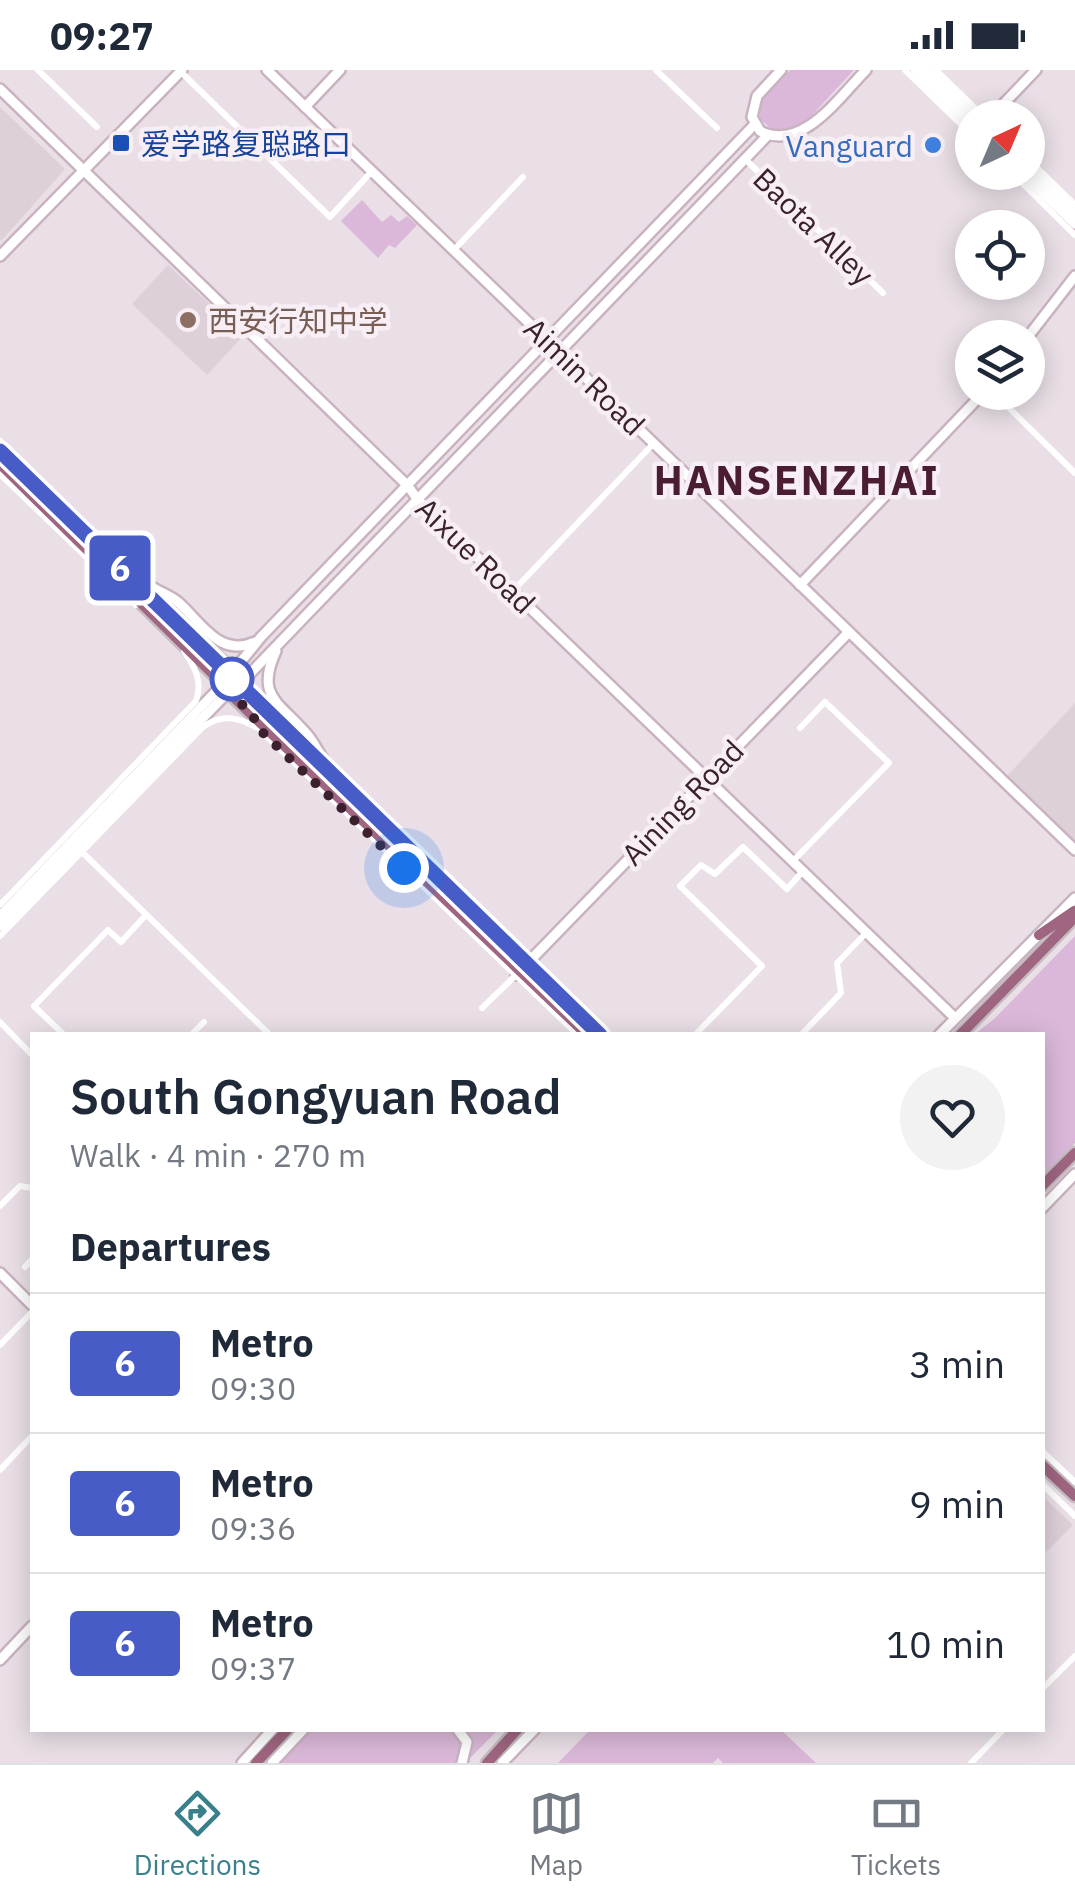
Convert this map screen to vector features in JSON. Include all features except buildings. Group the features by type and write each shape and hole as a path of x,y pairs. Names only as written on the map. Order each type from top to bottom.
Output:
{"main road":[{"path":"1,461 232,670 241,684 362,800 388,832 585,1032"},
{"path":"1,461 253,716 524,966 602,1032"},
{"path":"1040,935 1075,914"},
{"path":"963,1032 1075,914"},
{"path":"1045,1183 1075,1153"},
{"path":"1045,1468 1075,1496"},
{"path":"1045,1477 1075,1506"},
{"path":"256,1763 286,1732"},
{"path":"486,1763 515,1732"}],"street":[{"path":"38,70 97,127"},
{"name":"Aimin Road","path":"267,70 1075,850"},
{"path":"305,106 340,70"},
{"path":"656,70 717,128"},
{"path":"768,136 755,124 753,106 781,70"},
{"path":"225,688 241,684 768,136 800,133 866,70"},
{"path":"905,70 955,119"},
{"path":"914,70 955,110"},
{"path":"926,70 957,100"},
{"path":"936,70 968,100"},
{"path":"1006,100 1036,70"},
{"path":"0,256 181,71 330,216 372,172"},
{"name":"Aixue Road","path":"0,89 418,500 956,1018"},
{"path":"0,926 225,688 232,670 261,637 755,124"},
{"name":"Baota Alley","path":"745,159 883,293"},
{"path":"1045,176 1075,205"},
{"path":"454,250 524,177"},
{"path":"1045,185 1075,214"},
{"path":"1030,190 1075,234"},
{"path":"1040,190 1075,224"},
{"path":"1041,320 1075,276"},
{"path":"800,584 967,410"},
{"path":"1011,410 1075,473"},
{"path":"0,441 144,580 162,603"},
{"path":"513,591 654,443"},
{"path":"0,474 144,613 172,635 198,674 199,689 196,701 0,936"},
{"path":"144,580 173,598 222,644 247,646 261,637"},
{"name":"Aining Road","path":"524,966 849,632"},
{"path":"283,640 269,670 268,692 310,737 327,766"},
{"path":"792,861 888,763 826,702 800,728"},
{"path":"253,716 259,729"},
{"path":"0,916 209,722 229,717 259,729 524,966 576,1032"},
{"path":"0,905 74,845"},
{"path":"74,845 267,1032"},
{"path":"698,1032 762,966 680,886 700,865 716,874 743,847 787,889 803,871"},
{"path":"942,1032 1075,898"},
{"path":"61,1032 34,1006 108,930 120,942 146,915"},
{"path":"804,1032 841,993 837,963 866,932"},
{"path":"482,1008 524,966"},
{"path":"0,1022 30,1052"},
{"path":"194,1032 204,1022"},
{"path":"1045,1205 1075,1174"},
{"path":"0,1206 20,1186 30,1188"},
{"path":"25,1267 30,1261"},
{"path":"0,1273 30,1306"},
{"path":"0,1345 30,1310"},
{"path":"0,1470 30,1438"},
{"path":"1045,1453 1075,1482"},
{"path":"1045,1487 1075,1516"},
{"path":"0,1660 30,1628"},
{"path":"1045,1686 1075,1656"},
{"path":"242,1763 270,1732"},
{"path":"272,1763 301,1732"},
{"path":"460,1732 467,1742 462,1763"},
{"path":"502,1763 532,1732"},
{"path":"971,1763 1001,1732"}],"shaded area":[{"path":"790,70 854,70 803,125 774,131 760,119 760,101"},
{"path":"0,107 65,169 1,241 0,239"},
{"path":"362,200 382,222 391,215 399,222 407,216 417,225 395,248 389,245 378,258 341,221"},
{"name":"西安行知中学","path":"168,265 243,336 207,375 132,304"},
{"path":"1075,703 1075,843 1007,776"},
{"path":"1075,936 1075,1143 1045,1174 1045,1032 978,1032"},
{"path":"1045,1499 1073,1525 1045,1553"},
{"path":"299,1732 496,1732 465,1763 269,1763"},
{"path":"588,1732 783,1732 816,1763 723,1763 718,1758 713,1763 558,1763"}],"metro line":[{"name":"6","path":"0,451 597,1032"}],"place":[{"name":"爱学路复聪路口","path":"121,143"},
{"name":"Vanguard","path":"933,145"},
{"name":"西安行知中学","path":"188,320"}],"district":[{"name":"HANSENZHAI","path":"797,480"}],"route":[{"path":"232,679 232,670 223,684 253,716 259,729 404,868"}]}
